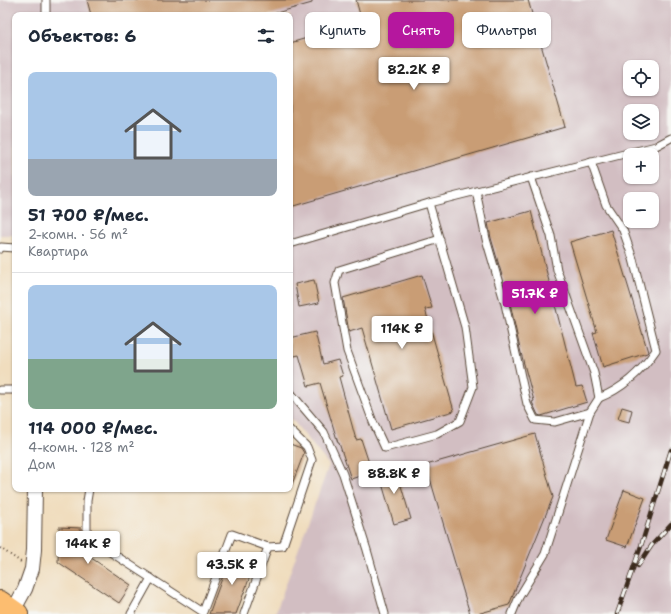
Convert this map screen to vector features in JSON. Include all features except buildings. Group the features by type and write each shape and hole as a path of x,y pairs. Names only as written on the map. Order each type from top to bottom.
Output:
{"street":[{"path":"10,610 25,589 32,569 34,550 35,492"}],"lane":[{"path":"46,0 46,12"},
{"path":"293,243 429,203 656,146 671,138"},
{"path":"512,614 519,597 545,554 590,412 599,398 630,380 645,366 656,350 633,259 623,230 606,205 591,162"},
{"path":"531,177 551,236 557,270 594,373 599,398"},
{"path":"476,191 486,239 505,304 527,404 535,420 555,422 590,412"},
{"path":"429,203 440,239 465,327 473,387 460,421 437,434 385,448 373,422 348,351 335,283 339,270 440,239"},
{"path":"0,249 12,248"},
{"path":"0,390 12,390"},
{"path":"293,396 324,432 343,474 385,614"},
{"path":"88,492 87,537 203,612 232,534 268,547 283,546 312,460 307,447 293,433"},
{"path":"244,614 268,547"},
{"path":"131,614 151,578"}],"path":[{"path":"0,548 32,569"}],"shaded area":[{"path":"0,0 671,0 671,614 275,614 329,465 293,421 293,12 12,12 12,235 0,235"}],"railway":[{"path":"617,614 641,546 671,450"},
{"path":"638,566 652,545 671,524"}]}
